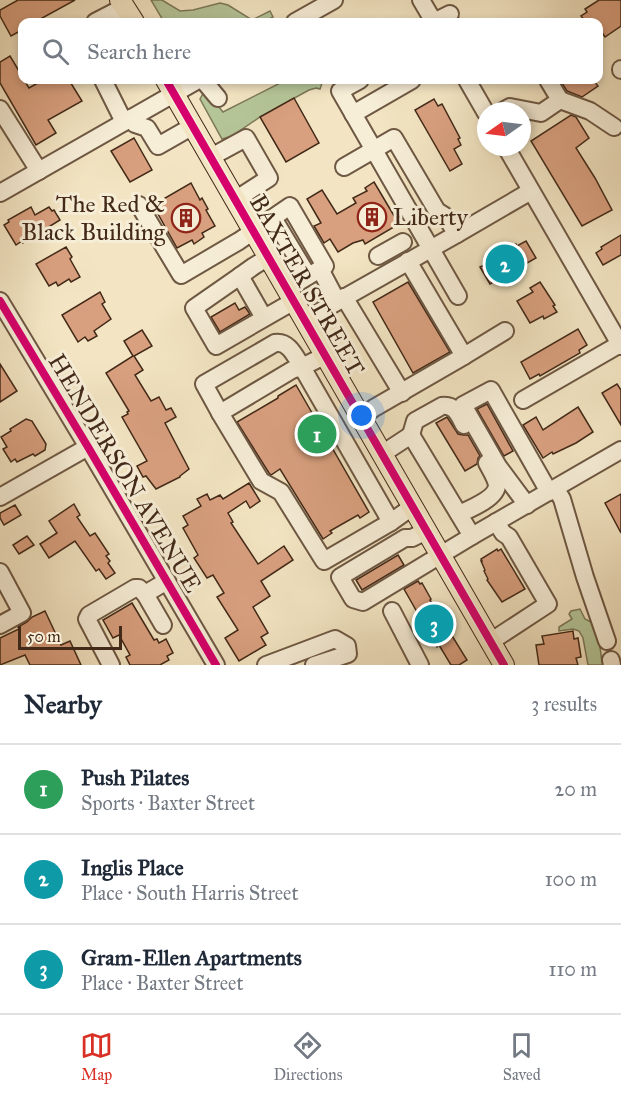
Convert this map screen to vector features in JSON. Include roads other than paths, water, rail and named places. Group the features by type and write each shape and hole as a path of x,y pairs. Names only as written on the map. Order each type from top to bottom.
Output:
{"main road":[{"name":"BAXTER STREET","path":"170,86 504,665"}],"street":[{"path":"302,18 334,0"},
{"path":"421,0 432,18"},
{"path":"105,18 126,10"},
{"path":"442,18 450,14"},
{"path":"106,84 128,120 147,128 158,146 193,126"},
{"path":"206,84 218,98"},
{"path":"353,84 340,92 458,296"},
{"path":"353,114 405,84"},
{"path":"469,84 480,102"},
{"path":"550,84 560,100 590,111 614,127"},
{"path":"0,193 128,120 170,86"},
{"path":"531,111 541,113 560,100"},
{"path":"0,109 39,171"},
{"path":"211,158 246,138 269,178 236,200"},
{"path":"344,167 394,138 437,211 445,216 457,234"},
{"path":"511,156 620,345 523,400"},
{"path":"305,320 531,191"},
{"path":"139,205 181,275 273,218 314,272 341,299 402,393"},
{"path":"403,242 383,253 403,264 464,356"},
{"path":"269,257 194,308 216,346 264,318 314,272"},
{"path":"240,276 264,318"},
{"name":"HENDERSON AVENUE","path":"0,301 216,665"},
{"path":"361,418 374,408 505,331"},
{"path":"391,522 288,346 282,342 275,342 204,384 261,481 281,492 324,561 391,522 412,507"},
{"path":"220,413 292,370 311,364 325,355"},
{"path":"527,506 498,466 463,405 491,390 552,490 561,499 607,641"},
{"path":"459,514 488,499 497,487 488,464 456,411 449,406 442,406 418,418 413,424 411,435 472,536"},
{"path":"382,454 411,435"},
{"path":"0,497 88,447"},
{"path":"426,531 412,538 405,538 340,577 353,599 363,602 621,450"},
{"path":"490,642 548,604 509,537 503,533 496,522"},
{"path":"0,572 22,613 0,625"},
{"path":"145,594 167,581"},
{"path":"111,665 87,619 88,615 135,588 139,588 163,625"},
{"path":"392,611 420,665"},
{"path":"279,663 335,639 347,646 348,654 314,665"}],"place":[{"name":"Liberty","path":"372,217"},
{"name":"The Red & Black Building","path":"186,218"},
{"name":"Inglis Place","path":"505,264"},
{"name":"Push Pilates","path":"317,434"},
{"name":"Gram-Ellen Apartments","path":"434,624"}]}
